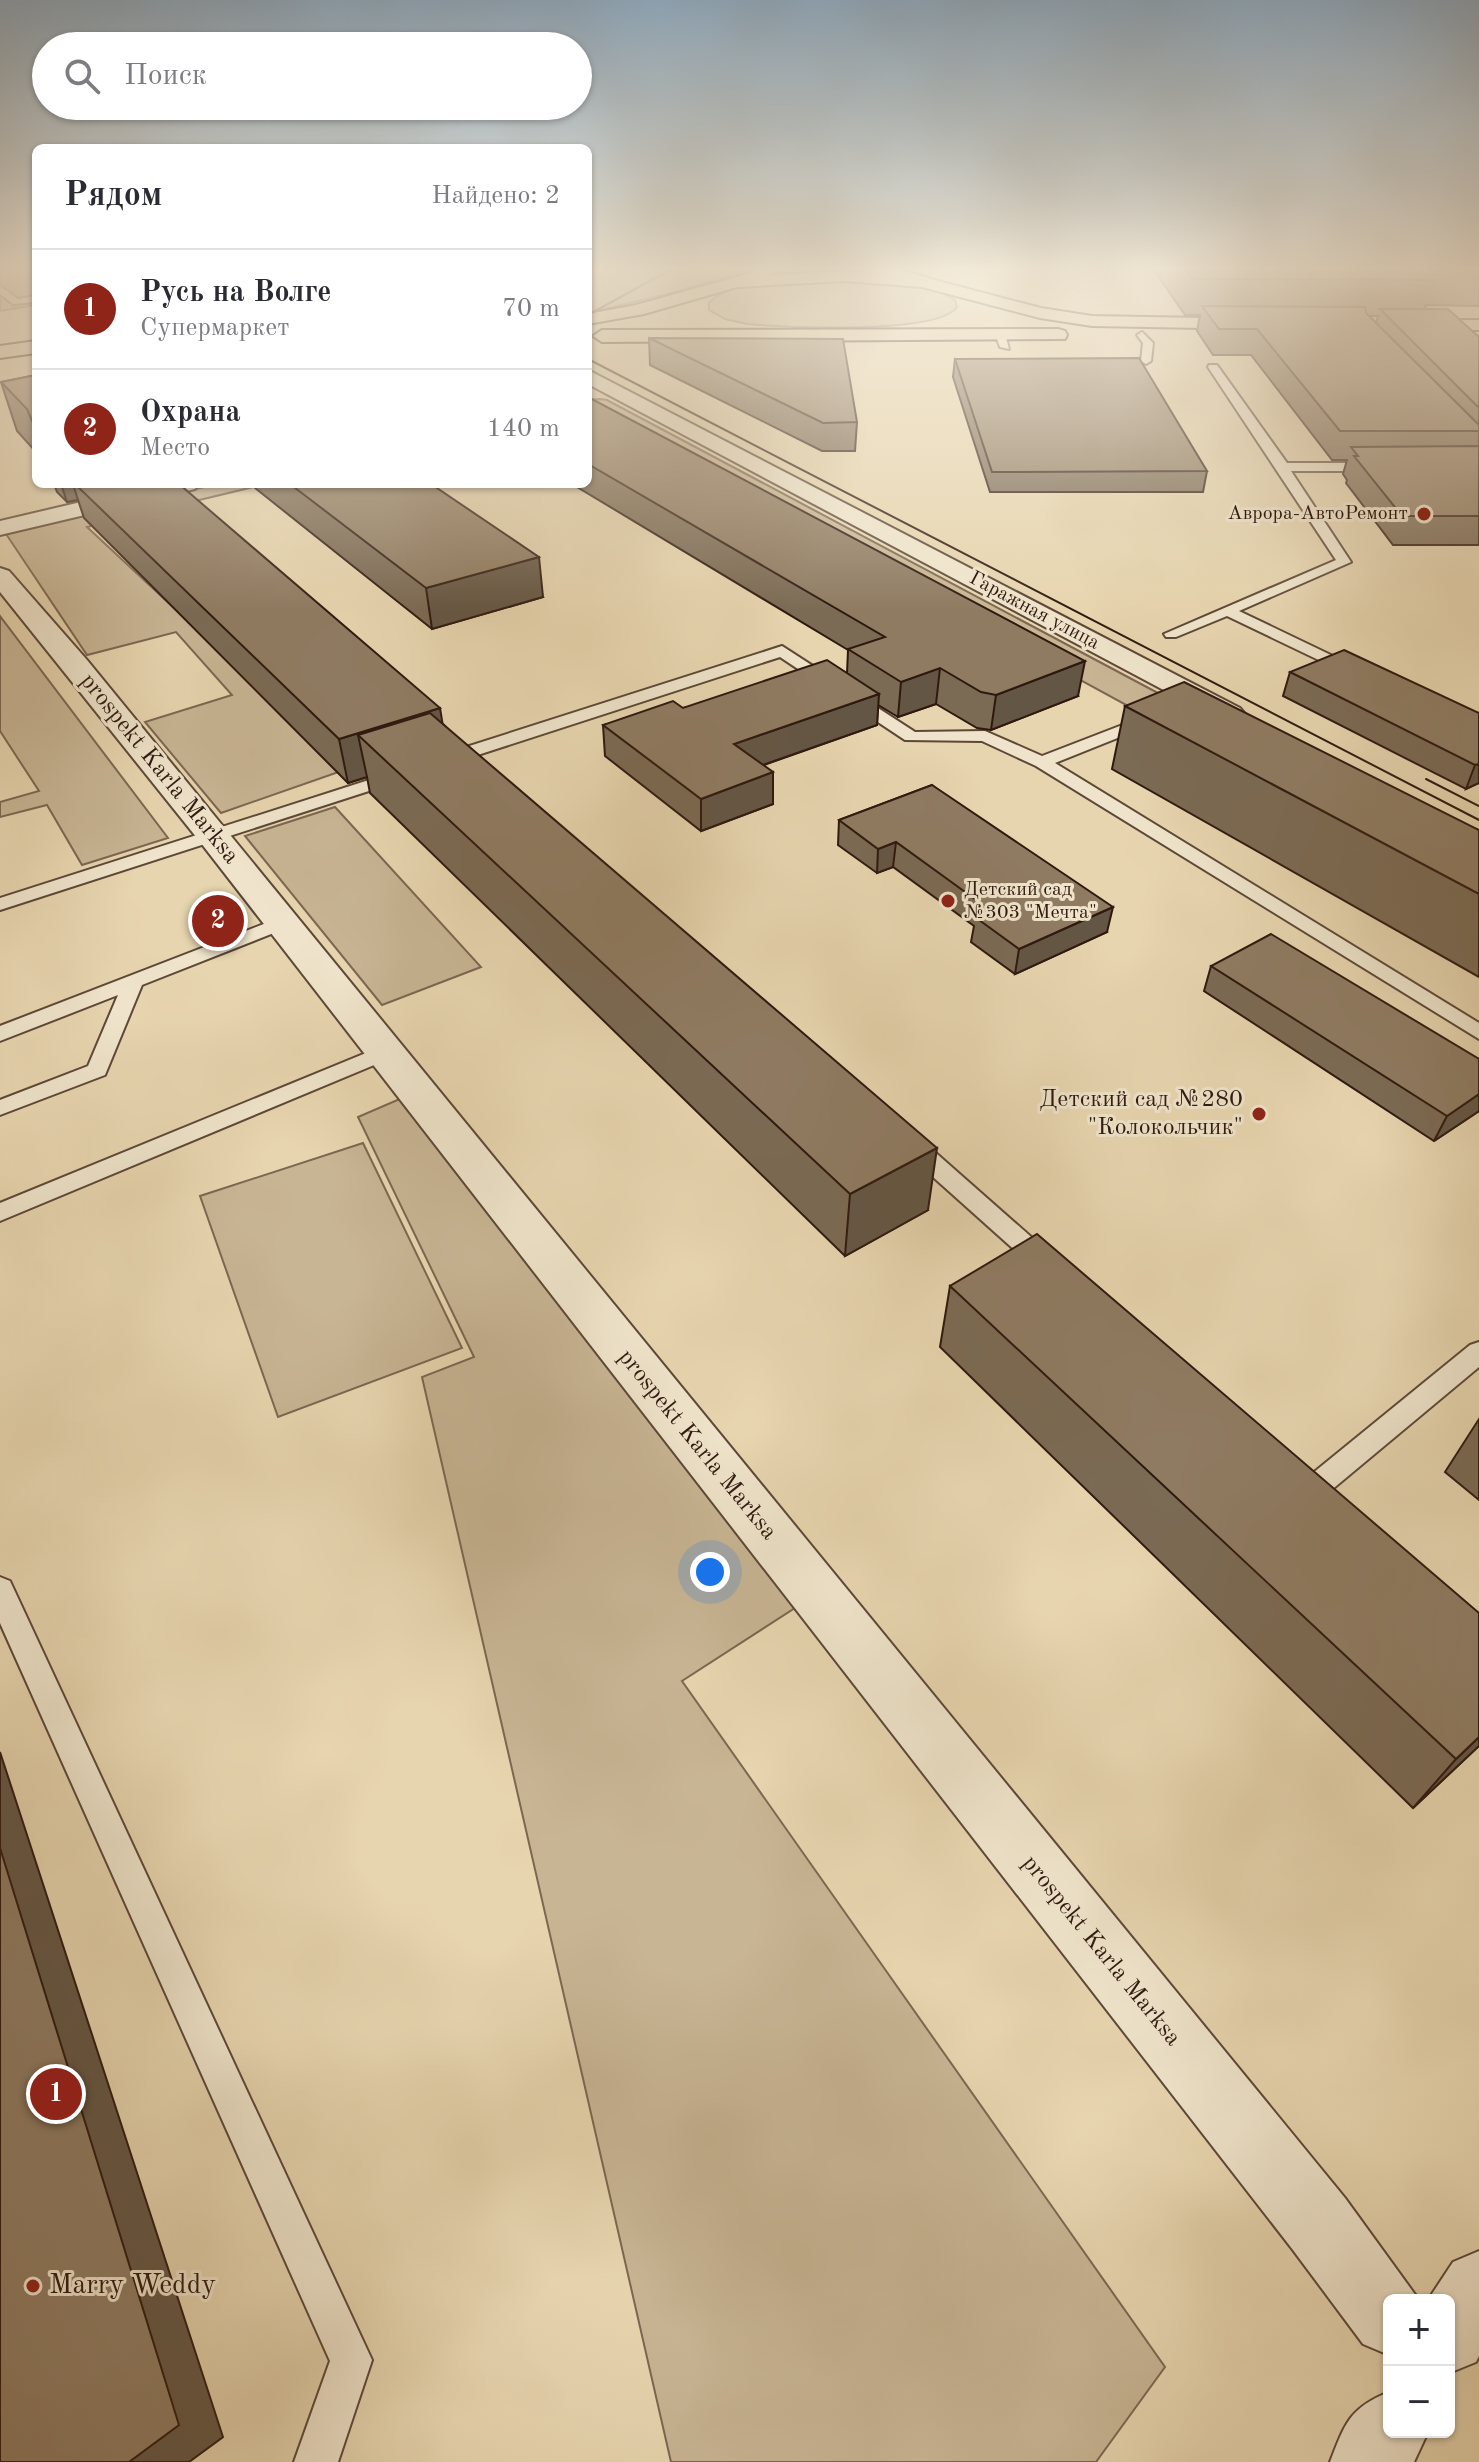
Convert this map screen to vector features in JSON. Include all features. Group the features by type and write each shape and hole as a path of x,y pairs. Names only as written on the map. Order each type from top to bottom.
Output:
{"street":[{"name":"Гаражная улица","path":"594,384 1259,730"},
{"path":"0,528 170,488"},
{"name":"prospekt Karla Marksa","path":"0,576 77,666 213,836 1319,2224 1383,2310"},
{"path":"1455,2326 1479,2288"},
{"path":"1369,2462 1384,2438"}],"lane":[{"path":"1171,634 1344,562 1223,381"},
{"path":"1283,467 1389,467"},
{"path":"1228,611 1367,678"},
{"path":"0,904 470,759 782,651 911,737 985,736 1042,762 1479,1032"},
{"path":"1042,762 1204,700"},
{"path":"0,1034 282,923"},
{"path":"0,1108 97,1070 134,981"},
{"path":"0,1212 383,1053"},
{"path":"890,1126 1069,1284"},
{"path":"1307,1494 1479,1352"},
{"path":"1283,1473 1330,1514"},
{"path":"0,1590 351,2360 316,2462"}],"shaded area":[{"path":"592,400 607,400 1173,701 1150,718 592,413"},
{"path":"200,488 249,488 87,527 347,769 221,813 145,722 232,695 176,632 87,655 6,534"},
{"path":"0,616 168,838 82,865 47,805 0,817 0,802 39,791 0,731"},
{"path":"335,807 481,967 382,1005 245,836"},
{"path":"402,1098 798,1606 682,1681 1165,2367 1096,2462 671,2462 422,1377 474,1357 358,1117"},
{"path":"363,1143 462,1348 278,1417 200,1196"}],"building":[{"path":"32,381 32,421 27,409 1,382"},
{"path":"737,381 850,381 857,422 823,423"},
{"path":"962,381 1153,381 1207,471 992,472"},
{"path":"1299,381 1434,381 1479,425 1479,431 1340,431"},
{"path":"1452,381 1479,381 1479,408"},
{"path":"592,399 1085,661 996,695 981,692 940,668 901,682 848,649 885,637 592,466"},
{"path":"1479,446 1479,516 1402,516 1354,456 1358,456 1351,447"},
{"path":"79,488 184,488 440,708 339,739"},
{"path":"295,488 437,488 539,557 426,588"},
{"path":"1344,650 1479,713 1479,764 1475,765 1290,672"},
{"path":"827,660 879,694 734,744 773,772 701,799 603,725 673,701 683,708"},
{"path":"1184,682 1479,830 1479,894 1125,706"},
{"path":"430,713 937,1148 850,1194 358,735"},
{"path":"932,785 1113,907 1019,949 975,917 990,910 896,842 878,849 839,820"},
{"path":"1271,934 1479,1059 1479,1094 1447,1116 1211,966"},
{"path":"1037,1234 1479,1613 1479,1737 1456,1759 950,1286"},
{"path":"0,1848 179,2425 129,2462 0,2462"}],"tram line":[{"path":"630,381 1479,820"},
{"path":"1426,779 1479,806"}],"place":[{"name":"Аврора-АвтоРемонт","path":"1424,514"},
{"name":"Детский сад №303 \"Мечта\"","path":"948,901"},
{"name":"Охрана","path":"218,921"},
{"name":"Детский сад №280 \"Колокольчик\"","path":"1259,1114"},
{"name":"Русь на Волге","path":"56,2094"},
{"name":"Marry Weddy","path":"33,2286"}]}
